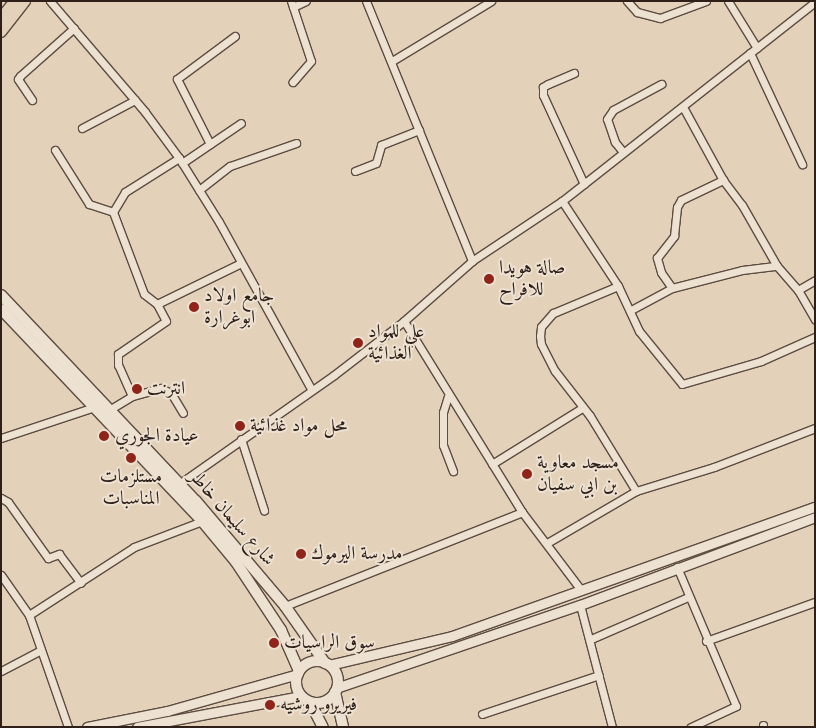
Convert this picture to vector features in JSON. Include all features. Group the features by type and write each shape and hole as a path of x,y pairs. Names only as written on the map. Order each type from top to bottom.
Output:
{"main road":[{"path":"1,18 14,1"},
{"path":"1,32 25,1"},
{"name":"شارع سليمان خاطر","path":"1,295 109,410 175,486 285,606 327,664"},
{"name":"شارع سليمان خاطر","path":"1,309 94,407 175,486 236,562 270,611 298,672"},
{"path":"323,727 310,702 301,696 296,684 298,672 313,661 327,664 337,678 336,690 343,727"},
{"path":"310,702 322,702 336,690"}],"street":[{"path":"50,1 135,100 181,160 311,389"},
{"path":"293,82 311,61 292,4 306,1"},
{"path":"366,1 472,261"},
{"path":"392,61 491,1"},
{"path":"627,1 637,12 660,18 706,1"},
{"path":"728,1 753,51 802,164"},
{"path":"175,486 404,321 472,261 584,184 815,2"},
{"path":"32,100 18,79 74,28"},
{"path":"210,144 176,79 235,36"},
{"path":"574,73 543,87 543,95 584,184"},
{"path":"623,152 615,142 607,119 613,110 660,84"},
{"path":"82,128 135,100"},
{"path":"683,107 723,180 742,205 777,266 798,290 815,319"},
{"path":"113,212 125,192 210,144 241,123"},
{"path":"355,171 376,162 381,145 418,130"},
{"path":"199,190 230,166 296,143"},
{"path":"55,150 89,204 113,212"},
{"path":"672,288 661,272 657,258 674,236 677,207 690,195 723,180"},
{"path":"562,200 618,286 648,345 682,384 761,361 815,337"},
{"path":"113,212 144,294 157,304 166,321 163,325 123,350 116,359 132,396"},
{"path":"157,304 241,263"},
{"path":"631,310 672,288 742,270 777,266"},
{"path":"798,290 815,280"},
{"path":"618,286 553,313 541,326 541,344 582,408 590,416 636,492"},
{"path":"404,321 448,396 522,512 581,590"},
{"path":"109,410 132,396 161,388 171,393 183,413"},
{"path":"448,396 443,437 453,472"},
{"path":"1,438 94,407"},
{"path":"492,464 582,408"},
{"path":"547,543 636,492 714,467 815,428"},
{"path":"241,438 264,510"},
{"path":"1,498 8,502 48,558 59,554 81,583"},
{"path":"327,664 452,636 815,507"},
{"path":"285,606 522,512"},
{"path":"336,690 580,605 677,567 815,517"},
{"path":"29,615 134,547 202,521"},
{"path":"677,567 706,641 736,706 690,727"},
{"path":"1,575 29,615 68,727"},
{"path":"592,639 688,596"},
{"path":"706,641 815,602"},
{"path":"580,605 592,639 612,727"},
{"path":"1,672 41,650"},
{"path":"87,727 167,711 298,672"},
{"path":"482,714 599,674"},
{"path":"137,727 301,696"}],"place":[{"name":"صالة هويدا للافراح","path":"489,279"},
{"name":"جامع اولاد ابوغرارة","path":"194,307"},
{"name":"علي للمواد الغذائية","path":"358,343"},
{"name":"انترنت","path":"137,389"},
{"name":"محل مواد غذائية","path":"240,426"},
{"name":"عيادة الجوري","path":"104,436"},
{"name":"مستلزمات المناسبات","path":"131,458"},
{"name":"مسجد معاوية بن ابي سفيان","path":"527,474"},
{"name":"مدرسة اليرموك","path":"301,554"},
{"name":"سوق الراسيات","path":"274,643"},
{"name":"فيريرو روشيه","path":"270,705"}]}
